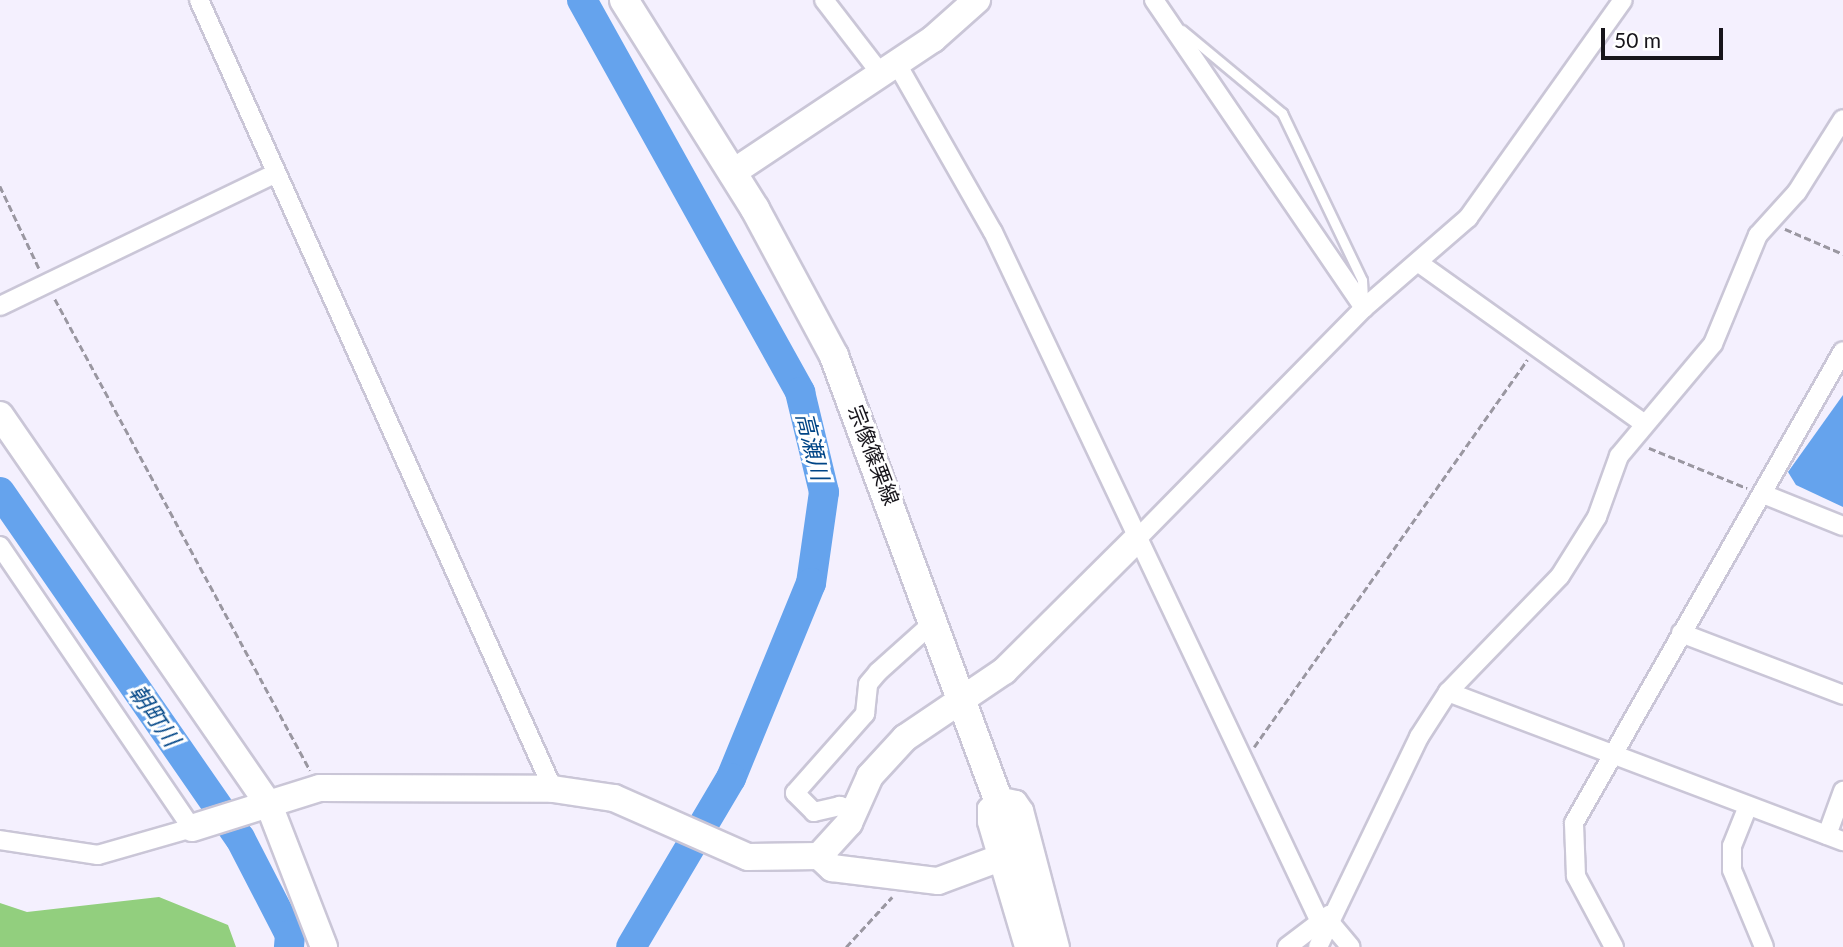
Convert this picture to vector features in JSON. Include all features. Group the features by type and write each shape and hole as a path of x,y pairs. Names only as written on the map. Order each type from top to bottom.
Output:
{"main road":[{"name":"宗像篠栗線","path":"624,0 732,173 834,356 936,620 998,796 1041,947"}],"street":[{"path":"199,0 553,789"},
{"path":"824,0 889,69 993,232 1134,542 1242,764 1326,919 1350,947"},
{"path":"732,173 889,69 977,0"},
{"path":"0,840 98,855 320,788 553,789 614,798 727,849 783,862 819,856 854,810 870,776 905,738 1004,671 1364,308 1468,218 1622,0"},
{"path":"1157,5 1364,308"},
{"path":"1318,947 1326,919 1419,737 1448,692 1560,576 1597,517 1631,441 1713,344 1758,235 1843,119"},
{"path":"0,306 276,173"},
{"path":"1419,263 1645,424"},
{"path":"1614,947 1576,876 1574,823 1843,351"},
{"path":"0,415 263,807 324,947"},
{"path":"1763,494 1843,526"},
{"path":"0,546 192,828"},
{"path":"854,810 814,812 795,793 864,714 868,684 936,620"},
{"path":"1681,633 1843,695"},
{"path":"1448,692 1835,838 1843,791"},
{"path":"1024,947 1000,858 987,822 987,808 998,796 1017,800 1024,810 1060,947"},
{"path":"1748,806 1732,846 1732,870 1764,947"},
{"path":"819,856 832,868 948,879 1000,858"},
{"path":"1287,947 1326,919"}],"lane":[{"path":"1157,5 1249,92 1282,113 1362,280 1364,308"}],"path":[{"path":"0,186 46,284 320,788"},
{"path":"1770,222 1843,254"},
{"path":"1242,764 1536,347"},
{"path":"1631,441 1763,494"},
{"path":"846,947 911,877"}],"green space":[{"path":"159,897 228,925 236,947 0,947 0,903 27,912"}],"water":[{"path":"1843,395 1843,507 1796,485 1788,472"}],"waterway":[{"name":"高瀬川","path":"582,0 800,392 824,492 811,583 731,778 631,947"},
{"name":"朝町川","path":"0,492 240,838 290,935 289,947"}]}
